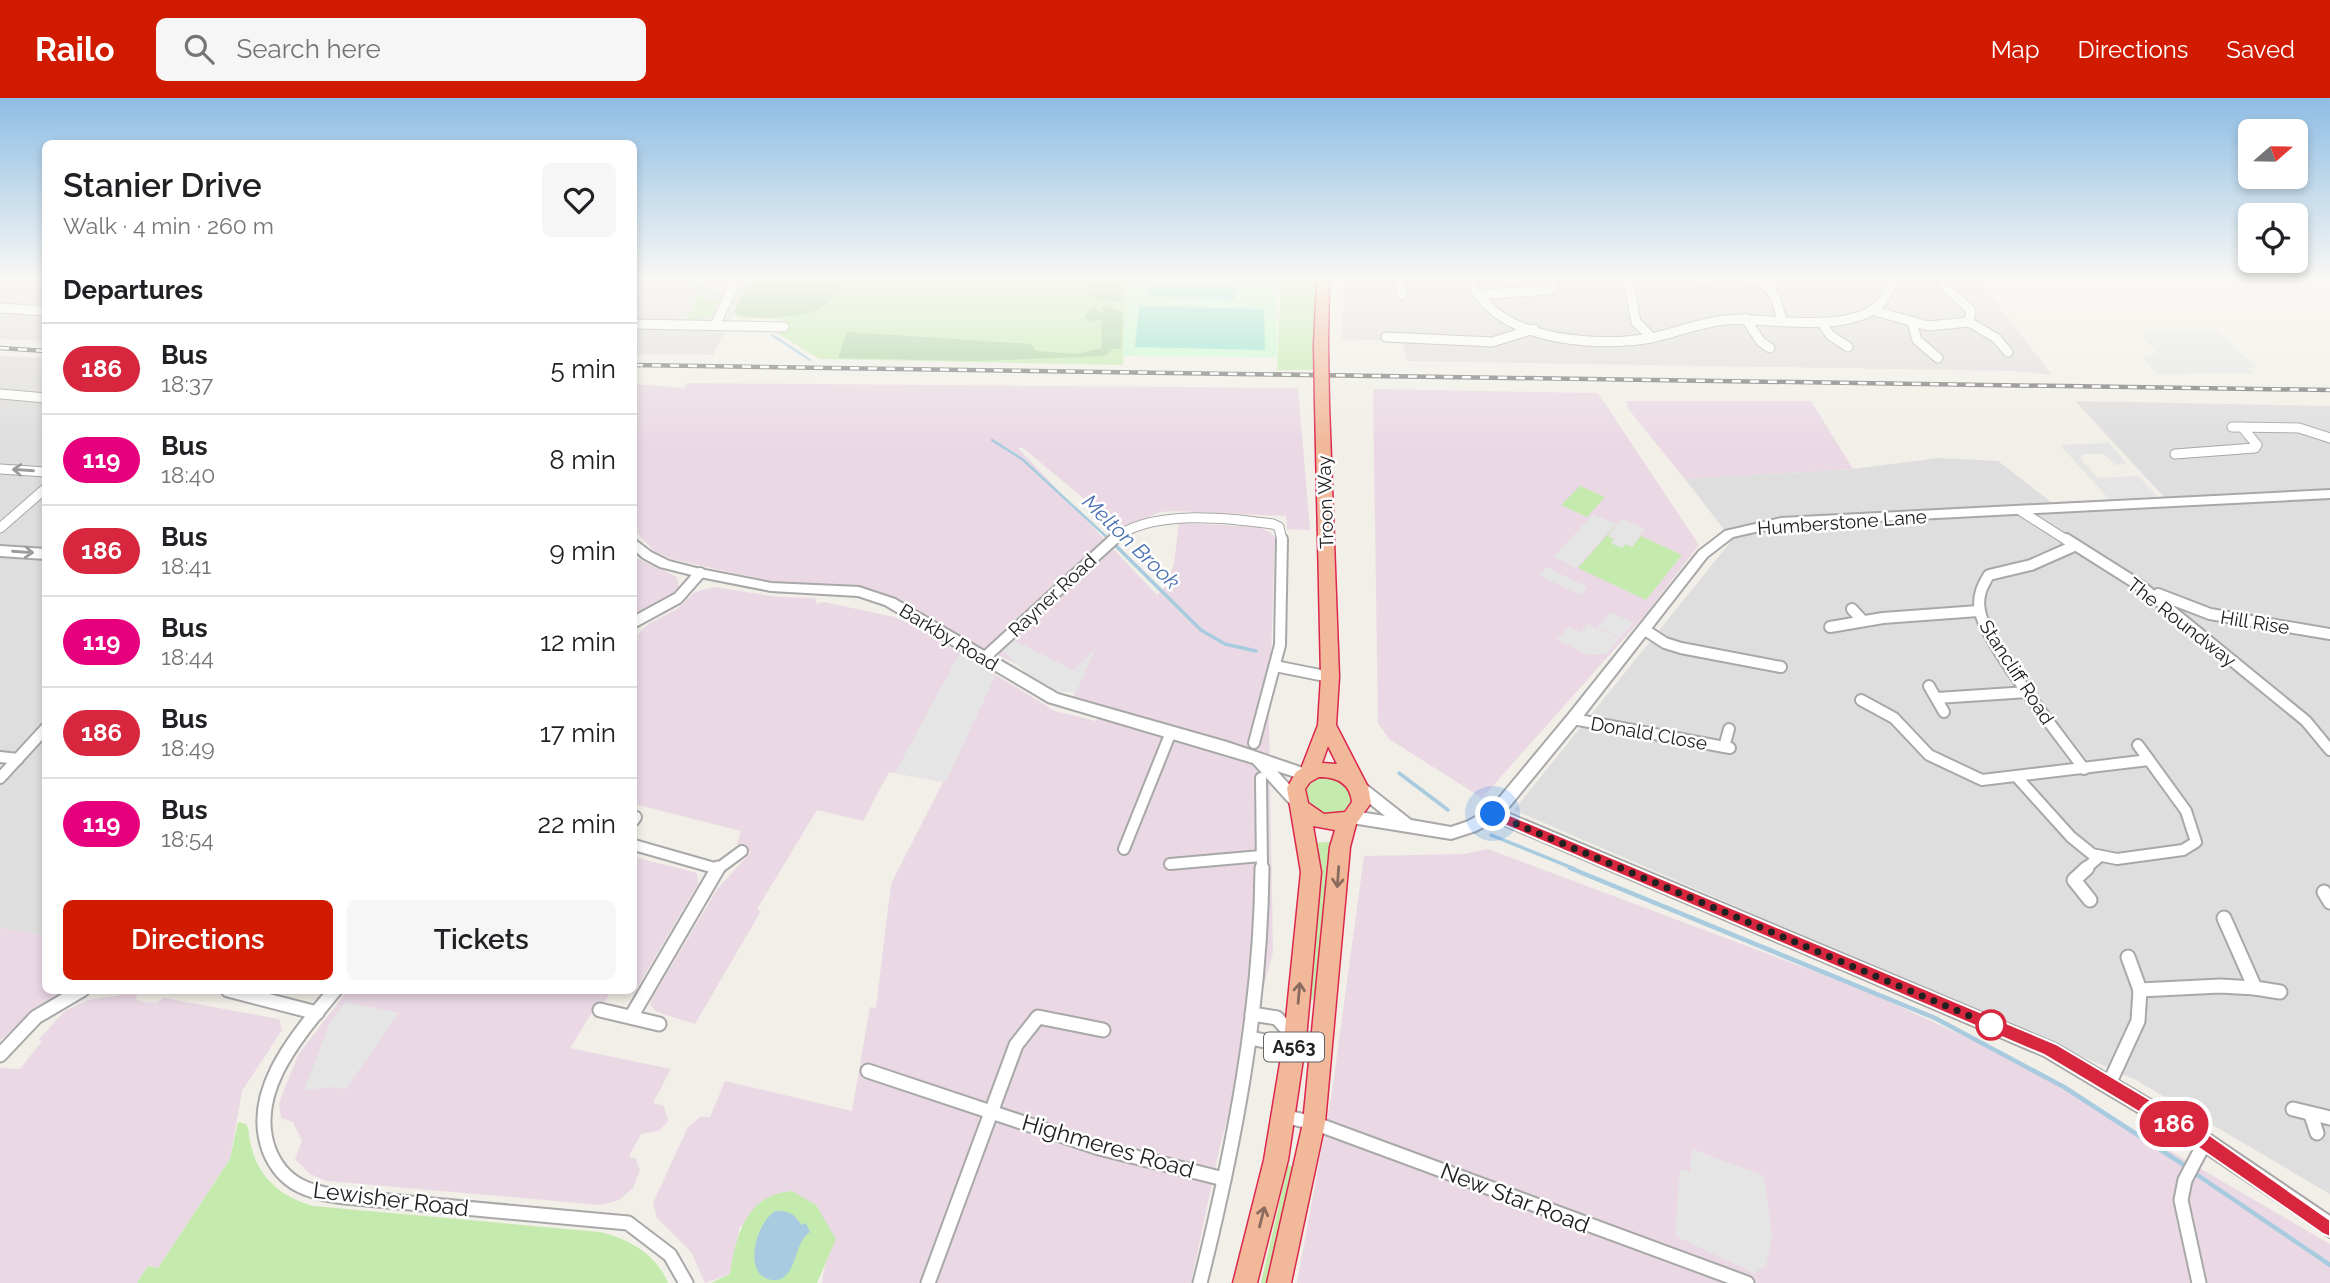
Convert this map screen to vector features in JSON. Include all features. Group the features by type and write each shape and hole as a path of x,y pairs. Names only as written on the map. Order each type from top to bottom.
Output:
{"highway":[{"name":"Troon Way","path":"1308,774 1327,726 1330,677 1321,334"},
{"name":"Troon Way","path":"1327,726 1356,784"},
{"path":"1337,771 1356,784 1362,803 1350,818 1338,823 1316,820 1298,804 1296,788 1308,774 1337,771"},
{"name":"A563","path":"1245,1283 1276,1160 1295,1039 1311,872 1298,804"},
{"name":"A563","path":"1279,1283 1314,1123 1340,847 1350,818"}],"street":[{"path":"1386,337 1492,342 1517,334"},
{"path":"1559,334 1591,341 1661,334"},
{"path":"1753,334 1757,343 1770,348"},
{"path":"1830,334 1849,347"},
{"path":"1915,334 1917,340 1938,358"},
{"path":"1989,334 2006,351 1993,349"},
{"path":"0,394 42,398"},
{"path":"2175,454 2255,448 2255,442 2237,427 2299,428 2330,438"},
{"path":"0,469 42,472"},
{"path":"0,528 42,491"},
{"name":"Humberstone Lane","path":"1350,818 1451,833 1471,827 1493,814 1645,630 1703,554 1729,534 1781,522 2330,494"},
{"name":"The Roundway","path":"2021,511 2142,587 2306,722 2330,750"},
{"name":"Rayner Road","path":"983,659 1116,537 1136,525 1170,518 1265,523 1279,527 1282,534 1281,620 1275,666"},
{"name":"Barkby Road","path":"637,546 647,555 665,564 700,573 771,587 859,592 898,606 983,659 1053,698 1308,774"},
{"name":"Stancliff Road","path":"2074,546 2031,565 1989,575 1979,593 1978,611 1988,633 2084,769"},
{"path":"0,551 42,554"},
{"path":"637,620 678,597 700,573"},
{"name":"Hill Rise","path":"2142,587 2192,608 2243,621 2330,634"},
{"path":"2183,621 2192,608"},
{"path":"1852,609 1863,621"},
{"path":"1830,627 1863,621 1978,611"},
{"path":"1645,630 1665,643 1681,648 1768,660 1781,667"},
{"path":"1254,743 1275,666 1330,677"},
{"path":"1928,686 1944,712"},
{"path":"1937,698 2028,692"},
{"path":"1861,699 1890,709 1919,747 1940,762 1982,780 2149,760"},
{"name":"Donald Close","path":"1573,719 1727,748 1729,730"},
{"path":"0,778 42,732"},
{"path":"1124,849 1171,732"},
{"path":"2016,776 2081,846 2099,856 2116,859 2183,850 2196,842 2196,834 2178,798 2138,745"},
{"path":"0,757 18,759"},
{"name":"Barkby Road","path":"1259,761 1298,804"},
{"path":"1200,1283 1224,1179 1250,1038 1262,884 1261,778"},
{"name":"Humberstone Lane","path":"1356,784 1407,825"},
{"path":"1493,814 2050,1050 2205,1142 2330,1227"},
{"path":"637,846 719,867"},
{"path":"631,1017 719,867 742,851"},
{"path":"1170,864 1261,856"},
{"path":"2090,900 2074,880 2099,856"},
{"path":"2224,918 2255,988"},
{"path":"2109,1084 2138,1021 2140,989 2128,957"},
{"path":"2140,989 2220,986 2280,992"},
{"path":"0,1055 34,1019 74,994"},
{"path":"243,994 317,1013"},
{"name":"Lewisher Road","path":"332,994 281,1064 269,1090 264,1115 267,1150 279,1170 296,1186 323,1193 435,1208 628,1223 652,1238 671,1257 686,1283"},
{"path":"600,1010 659,1024"},
{"path":"1252,1014 1278,1018 1295,1039"},
{"path":"928,1283 1016,1045 1038,1017 1103,1030"},
{"path":"1250,1038 1275,1042 1295,1039 1323,1046"},
{"name":"Highmeres Road","path":"868,1071 992,1110 1099,1148 1224,1179"},
{"path":"2293,1109 2330,1118"},
{"path":"2311,1115 2317,1133"},
{"name":"New Star Road","path":"1283,1116 1314,1123 1747,1283"},
{"path":"2199,1283 2181,1200 2185,1180 2205,1142"}],"shaded area":[{"path":"0,334 42,334 42,341 0,339"},
{"path":"637,334 723,334 713,355 637,354"},
{"path":"1342,334 2021,334 2052,375 2015,371 1407,361 1402,341 1342,339"},
{"path":"2220,334 2256,367 2248,368 2253,373 2157,374 2141,356 2160,355 2141,336"},
{"path":"0,356 42,358 42,935 0,928"},
{"path":"686,383 1298,388 1310,530 1287,529 1286,516 1174,511 1161,512 1119,528 1023,448 1018,448 1157,595 1167,585 1174,563 1179,523 1261,527 1275,536 1271,656 1268,667 1273,952 1219,1150 1191,1283 822,1283 831,1230 740,1226 730,1274 705,1283 691,1252 657,1218 653,1203 688,1127 700,1117 710,1117 725,1081 852,1111 870,1007 876,1008 891,884 943,782 889,772 863,821 817,810 757,909 761,911 695,1024 657,1012 650,1005 651,1000 718,888 751,852 737,844 741,831 637,805 637,634 650,623 677,609 695,592 714,587 778,597 815,598 817,604 824,602 894,617 919,628 1055,711 1096,721 1101,710 1072,700 1075,692 854,586 777,583 672,559 655,552 637,533 637,384 684,388"},
{"path":"1373,389 1598,393 1699,545 1645,615 1482,798 1389,739 1378,723"},
{"path":"1626,401 1811,401 1853,469 1685,479 1629,410"},
{"path":"2075,401 2330,406 2330,1194 2136,1080 1514,810 1732,540 1685,479 1853,469 1939,458 1998,461 2051,502 2166,499"},
{"path":"2109,443 2127,464 2116,465 2104,454 2084,454 2080,458 2098,478 2138,476 2158,497 2109,499 2060,445"},
{"path":"1593,514 1616,524 1576,568 1554,557"},
{"path":"1622,519 1645,529 1632,547 1626,544 1622,548 1611,543 1614,539 1608,536"},
{"path":"637,558 677,577 679,589 637,617"},
{"path":"1546,567 1587,587 1580,595 1539,575"},
{"path":"1610,612 1633,623 1620,638 1597,627"},
{"path":"1588,624 1619,639 1606,654 1587,655 1557,639 1569,627 1580,633"},
{"path":"1012,639 1073,670 1096,648 1076,692 1060,692 1027,674 1001,649"},
{"path":"959,654 995,676 946,782 895,773"},
{"path":"1488,849 1864,990 2007,1056 2330,1244 2330,1283 1297,1283 1332,1092 1364,856 1464,854"},
{"path":"637,858 694,872 697,874 698,884 637,988"},
{"path":"0,928 42,935 42,994 58,994 35,1008 0,1041"},
{"path":"345,994 609,994 605,1001 598,1003 570,1048 671,1069 653,1103 664,1106 668,1121 659,1131 641,1134 629,1156 636,1159 640,1170 633,1188 619,1200 601,1205 327,1181 310,1174 295,1159 302,1141 293,1122 281,1118 279,1103 298,1055"},
{"path":"137,995 136,1000 146,1002 155,1003 164,998 279,1019 282,1030 242,1091 230,1159 158,1268 148,1266 137,1283 0,1283 0,1068 20,1069 42,1041 38,1040 65,1011 88,1000"},
{"path":"346,1002 399,1013 345,1090 335,1087 304,1090 330,1023"},
{"path":"1692,1149 1764,1176 1772,1237 1766,1266 1754,1273 1675,1236 1680,1169 1690,1172"}],"green space":[{"path":"779,334 1124,334 1123,365 820,359"},
{"path":"846,334 1031,344 1036,351 1076,354 1101,348 1101,334 1122,334 1121,349 1110,349 1112,351 1104,356 977,361 838,358"},
{"path":"1124,334 1277,334 1277,357 1123,356"},
{"path":"1136,334 1265,334 1265,350 1135,347"},
{"path":"1279,334 1320,334 1319,370 1277,370"},
{"path":"1580,486 1605,497 1587,517 1561,505"},
{"path":"1616,525 1608,536 1614,539 1611,543 1622,548 1625,544 1632,547 1641,536 1682,555 1646,600 1578,568"},
{"path":"1325,776 1346,783 1353,801 1346,812 1324,816 1310,809 1303,791 1311,780"},
{"path":"1336,841 1316,993 1305,1013 1319,867 1316,843"},
{"path":"238,1122 246,1124 254,1156 267,1178 287,1195 299,1201 313,1206 600,1232 640,1249 656,1264 668,1283 137,1283 148,1266 158,1268 230,1159"},
{"path":"1288,1165 1296,1167 1271,1283 1261,1283"},
{"path":"792,1191 816,1205 836,1239 817,1283 711,1283 730,1274 740,1232 754,1209 776,1194"}],"water":[{"path":"775,1211 790,1213 801,1225 806,1223 810,1232 801,1243 789,1271 778,1280 766,1279 759,1273 754,1252 761,1229"}],"waterway":[{"name":"Melton Brook","path":"772,335 810,360"},
{"name":"Melton Brook","path":"992,440 1022,459 1111,541"},
{"name":"Melton Brook","path":"1109,539 1201,630 1225,644 1256,651"},
{"name":"Melton Brook","path":"1399,773 1448,810"},
{"name":"Melton Brook","path":"1491,835 1575,869"},
{"name":"Melton Brook","path":"1570,868 1935,1018 2064,1087 2187,1167"},
{"name":"Melton Brook","path":"2193,1172 2330,1265"}],"railway":[{"path":"0,348 42,351"},
{"path":"637,365 2330,390"}],"bus line":[{"name":"186","path":"1493,814 2050,1050 2205,1142 2330,1227"}],"route":[{"path":"1493,814 1991,1025"}]}
